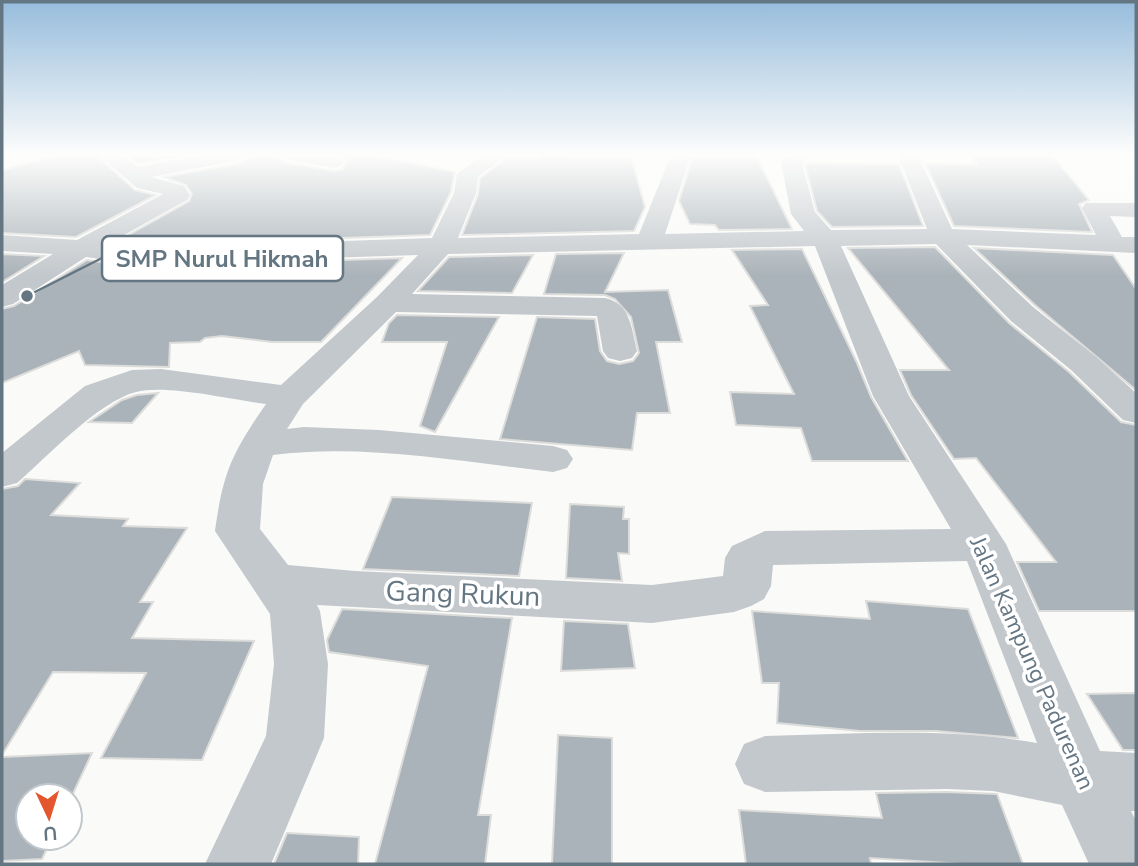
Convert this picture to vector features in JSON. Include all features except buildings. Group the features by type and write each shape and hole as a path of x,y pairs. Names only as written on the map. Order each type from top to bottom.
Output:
{"street":[{"path":"2,298 81,248 177,195"},
{"path":"238,864 295,738 301,664 295,611 237,531 242,484 257,445 289,397 388,303 441,246 464,195"},
{"path":"649,243 666,195"},
{"name":"Jalan Kampung Padurenan","path":"797,195 803,214 825,239 891,396 983,544 1109,781 1123,864"},
{"path":"926,195 943,236 1022,314 1083,363 1136,412"},
{"path":"1125,244 1094,208 1136,210"},
{"path":"2,243 81,248 136,256 441,246 943,236 1125,244"},
{"path":"388,303 605,307 613,314 620,351"},
{"path":"2,474 98,394 132,381 161,380 289,397"},
{"path":"257,445 304,439 379,442 552,459"},
{"name":"Gang Rukun","path":"275,582 355,590 652,604 734,593 747,586 748,558 765,548 983,544"},
{"path":"765,764 993,763 1109,781"}],"place":[{"name":"SMP Nurul Hikmah","path":"27,296"}]}
